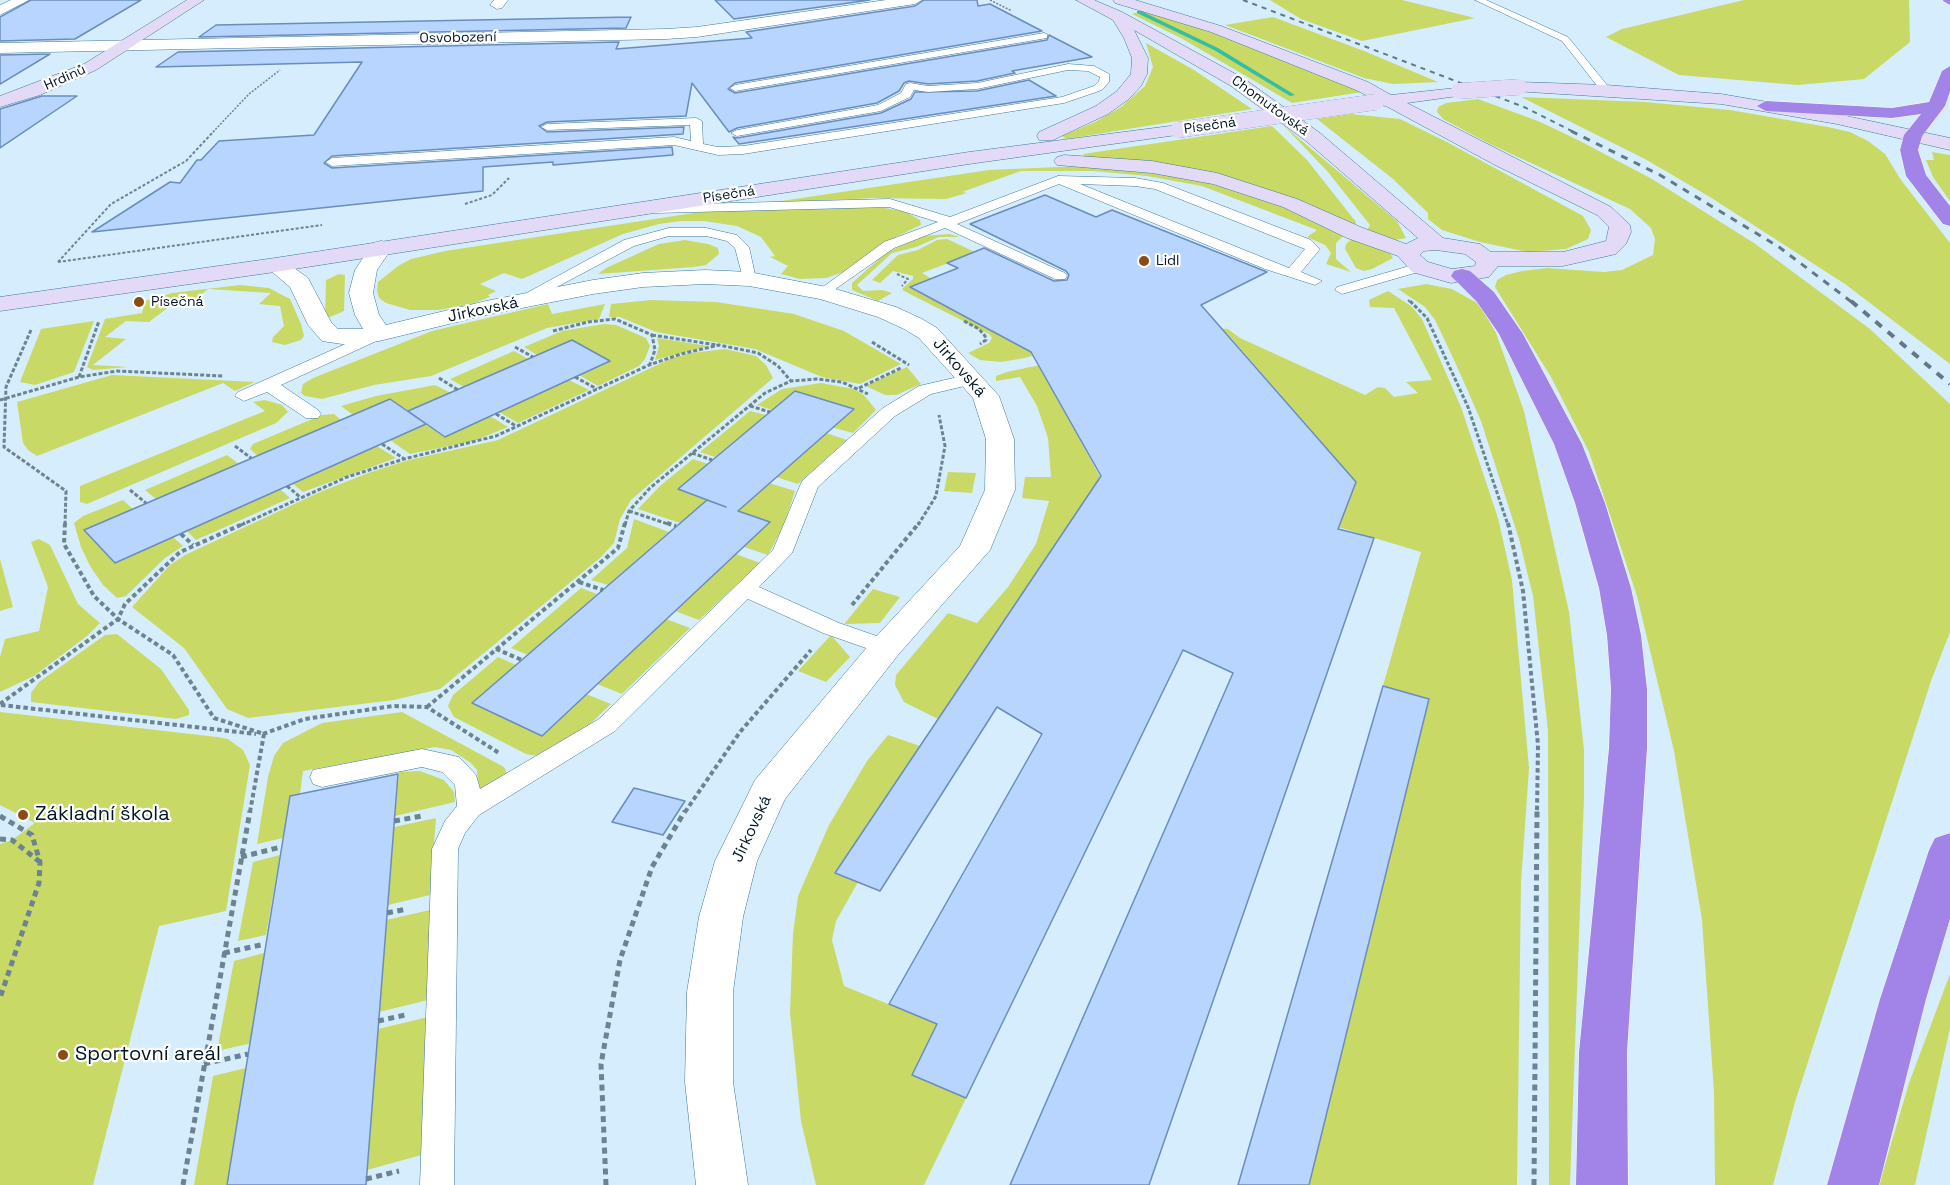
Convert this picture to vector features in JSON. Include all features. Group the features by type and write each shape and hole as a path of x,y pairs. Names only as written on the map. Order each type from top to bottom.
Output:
{"highway":[{"path":"1950,71 1936,106 1913,135 1909,150 1916,176 1950,220"},
{"path":"1766,106 1892,113 1936,106"},
{"path":"1474,268 1486,297 1511,334 1568,444 1596,523 1615,588 1624,635 1629,689 1628,748 1603,1052 1602,1185"},
{"path":"1853,1185 1903,999 1950,850"}],"street":[{"path":"0,11 22,0"},
{"name":"Hrdinů","path":"0,102 59,81 126,46 197,0"},
{"name":"Osvobození","path":"0,48 676,33 915,0"},
{"name":"Chomutovská","path":"1083,0 1118,8 1237,82 1313,137 1436,243"},
{"path":"969,158 1107,163 1198,175 1272,196 1415,260 1440,274 1596,253 1615,244 1620,232 1619,225 1604,211 1383,101 1350,81 1238,37 1118,8"},
{"path":"969,158 1032,141 1067,128 1102,110 1123,95 1139,74 1140,58 1118,8"},
{"name":"Písečná","path":"0,304 275,265 969,158 1459,91 1520,87 1686,96 1766,106 1950,144"},
{"path":"1415,260 1418,245 1436,243 1461,245 1474,268"},
{"path":"379,334 367,315 361,293 366,270 381,248"},
{"name":"Jirkovská","path":"275,265 300,283 320,325 331,336 350,338 379,334 518,302 643,280 705,277 749,279 824,293 887,312 913,324 928,333 986,396 1000,439 1000,490 974,550 886,647 769,791 736,861 721,917 710,992 709,1082 722,1185"}],"lane":[{"path":"1479,0 1565,39 1605,90"},
{"path":"735,88 1044,36"},
{"path":"332,162 674,141 718,151 743,150 1046,103 1088,93 1104,82 1105,76 1090,68 1068,67 976,87 927,89 910,86 906,95 881,108 737,133"},
{"path":"547,127 696,121 697,146"},
{"path":"1058,180 1315,281"},
{"path":"824,293 890,245 1058,180 1136,182 1158,186 1306,243 1312,249 1292,273"},
{"path":"641,209 875,202 903,205 947,222 1060,276"},
{"path":"518,302 629,243 669,232 706,232 732,238 742,247 749,279"},
{"path":"1342,290 1374,281 1415,260"},
{"path":"244,396 379,334"},
{"path":"437,1185 445,849 454,828 470,808 607,724 782,553 809,485 889,412 906,399 928,389 971,379"},
{"path":"276,382 312,414"},
{"path":"745,589 831,628 886,647"},
{"path":"322,777 422,758 450,764 467,782 470,808"}],"path":[{"path":"990,0 1012,11"},
{"path":"57,269 58,262 111,204 186,161 249,94 315,42"},
{"path":"459,206 492,195 538,150"},
{"path":"1374,281 1413,303 1427,318 1468,407 1509,527 1523,591 1538,745 1534,1185"},
{"path":"605,320 607,312"},
{"path":"554,331 615,319 652,335 758,353 778,366 791,381"},
{"path":"79,377 99,320"},
{"path":"34,323 2,399 2,447 66,491 64,544 94,596 118,619 173,655 214,718 264,734"},
{"path":"650,365 655,350 652,335"},
{"path":"606,1185 601,1064 620,960 652,867 690,803 740,732 909,538 936,496 945,446 938,413 928,389 908,364 863,338"},
{"path":"0,704 118,619 125,604 167,562 194,545 347,477 404,459 477,443 650,365 681,354 719,345"},
{"path":"515,348 533,357"},
{"path":"2,399 79,377 117,371 276,382"},
{"path":"575,377 598,389"},
{"path":"439,378 458,390"},
{"path":"427,707 618,548 629,511 650,488 765,393 791,381 817,379 842,382 873,397 889,412"},
{"path":"750,406 770,412"},
{"path":"496,414 517,426"},
{"path":"382,444 404,459"},
{"path":"235,446 252,458"},
{"path":"692,453 712,460"},
{"path":"287,486 300,497"},
{"path":"130,490 146,503"},
{"path":"629,511 676,526"},
{"path":"181,534 194,545"},
{"path":"578,581 603,590"},
{"path":"496,649 522,660"},
{"path":"0,704 188,728 264,734 305,719 393,706 427,707 530,773"},
{"path":"183,1185 264,734"},
{"path":"0,816 32,835 40,862 39,883 0,998"},
{"path":"0,839 12,840 40,862"},
{"path":"241,857 282,848"},
{"path":"224,953 265,944"},
{"path":"204,1064 248,1054"}],"green space":[{"path":"1270,0 1402,0 1475,18 1362,41 1301,19"},
{"path":"1744,0 1909,0 1910,42 1864,79 1798,85 1679,75 1606,37 1622,29"},
{"path":"1142,11 1204,29 1362,92 1292,103 1181,38 1132,14"},
{"path":"1273,17 1438,82 1393,84 1364,78 1225,25"},
{"path":"1146,43 1194,70 1252,109 1066,139 1062,136 1095,122 1121,107 1145,86 1153,67"},
{"path":"1521,97 1645,102 1730,110 1828,127 1850,132 1868,141 1885,154 1901,180 1950,243 1950,364 1845,284 1710,197 1645,159"},
{"path":"1478,99 1538,121 1578,140 1652,179 1754,243 1870,329 1950,404 1950,632 1931,681 1795,1102 1773,1185 1715,1185 1714,1092 1702,920 1674,751 1637,596 1589,452 1551,377 1495,287 1497,280 1522,271 1547,268 1604,272 1622,270 1653,255 1655,239 1651,228 1630,209 1490,144 1443,119 1437,112 1438,107 1446,103"},
{"path":"1351,114 1400,119 1447,142 1583,216 1591,230 1588,239 1566,249 1528,252 1480,242 1442,230 1428,219 1428,213 1393,179 1317,119"},
{"path":"1283,125 1397,221 1406,238 1395,240 1366,232 1370,225 1328,172"},
{"path":"1272,126 1307,160 1356,222 1355,227 1299,200 1248,183 1145,161 1085,157 1083,154"},
{"path":"1932,152 1950,155 1950,201 1933,177 1926,160 1934,160"},
{"path":"1081,166 1186,177 1266,199 1345,234 1336,243 1336,259 1351,272 1326,264 1331,253 1325,245 1307,237 1317,230 1202,186 1147,176 1094,171 1021,171 946,199 872,198 768,203 989,170"},
{"path":"880,207 906,212 920,220 921,225 881,244 847,271 826,278 800,279 781,274 788,266 770,257 775,256 761,237 737,226 704,221 681,221 659,224 623,234 522,279 504,273 480,284 496,291 488,295 490,297 472,304 439,310 410,310 386,303 379,298 377,291 378,282 398,266 411,259 445,251 700,212"},
{"path":"950,234 960,237 939,237 916,247 892,253 857,285 863,291 882,290 892,293 878,301 852,290 852,283 887,252 924,236"},
{"path":"1353,238 1390,253 1393,258 1372,269 1364,271 1356,268 1345,249 1346,244"},
{"path":"947,239 990,259 969,255 922,273 932,279 911,288 1032,352 1055,349 1001,362 980,360 968,353 989,343 992,338 989,334 904,291 902,289 913,279 913,276 893,271 880,283 872,280 898,255 918,250 937,240"},
{"path":"685,240 718,248 719,254 706,265 694,267 598,274 606,268 659,244"},
{"path":"339,274 345,275 344,311 330,317 325,315 326,280"},
{"path":"1426,284 1452,289 1479,304 1496,333 1524,411 1569,612 1584,750 1570,1185 1549,1185 1548,731 1533,596 1519,539 1481,421 1435,320 1425,307 1398,289"},
{"path":"240,285 269,288 290,299 301,324 304,336 301,340 285,345 272,342 273,337 284,326 280,306 259,304 271,293 208,289 193,301 178,300 149,322 126,321 105,337 126,339 93,365 128,367 93,370 87,367 105,319 142,313 145,301 172,293"},
{"path":"1388,291 1411,306 1422,319 1461,407 1498,518 1512,580 1529,768 1521,883 1517,1185 1309,1185 1429,700 1383,686 1421,552 1338,527 1352,477 1227,333 1193,335 1177,324 1228,329 1240,338 1365,395 1378,387 1385,388 1394,397 1418,393 1406,382 1432,380 1394,308 1370,307 1369,300"},
{"path":"651,300 716,302 794,314 844,331 901,364 860,384 822,377 755,349 656,332 620,317 609,317 611,304"},
{"path":"548,304 552,314 605,304 599,319 547,328 431,376 374,385 322,399 301,393 303,384 313,378 432,331"},
{"path":"94,321 74,372 35,385 20,382 41,329"},
{"path":"604,324 616,325 646,338 650,346 645,359 639,366 598,386 579,375 609,361 572,340 537,355 524,347 562,331"},
{"path":"657,338 708,346 655,360 659,346"},
{"path":"725,349 756,356 766,365 773,378 631,500 620,519 614,543 600,558 440,689 394,700 248,718 227,709 184,648 132,607 170,565 185,555 320,492 409,460 498,440 670,359 691,353"},
{"path":"514,351 528,359 464,387 450,379"},
{"path":"1040,365 1100,477 938,719 904,702 895,685 896,675 948,613 977,623 1008,587 1036,544 1049,501 1022,498 1025,477 1051,477 1048,438 1037,406 1020,377 996,381 996,376"},
{"path":"907,367 921,384 896,395 885,395 866,386"},
{"path":"112,375 255,382 235,391 223,383 37,456 28,450 23,443 17,402"},
{"path":"569,380 589,390 518,423 499,412"},
{"path":"821,383 854,389 864,395 876,410 853,433 831,427 851,408 795,391 772,410 757,405 782,389"},
{"path":"435,385 451,393 408,412 353,415 341,406 376,396"},
{"path":"265,400 282,405 288,412 276,423 87,504 80,502 80,486 265,411 253,402"},
{"path":"750,411 766,415 715,457 700,452"},
{"path":"334,414 341,420 258,456 250,449 253,444 322,415"},
{"path":"490,416 508,427 474,441 410,454 390,440 426,424 445,437"},
{"path":"826,433 847,440 798,484 776,477"},
{"path":"377,446 396,458 303,492 293,484"},
{"path":"227,455 239,464 156,499 145,490"},
{"path":"693,459 708,464 678,489 707,500 680,523 638,509 661,485"},
{"path":"948,472 976,473 972,493 944,491"},
{"path":"769,483 795,491 784,525 768,555 744,547 770,522 738,511"},
{"path":"280,489 290,498 196,540 187,531"},
{"path":"123,500 133,509 84,530 115,563 173,537 183,546 165,558 126,596 117,598 103,585 90,566 81,547 74,523 83,516"},
{"path":"634,519 669,532 608,585 591,580 627,548"},
{"path":"39,539 50,545 78,604 100,623 87,636 34,676 0,692 0,657 5,639 39,631 48,587 31,542"},
{"path":"736,554 760,563 699,620 675,611"},
{"path":"0,559 13,607 0,611"},
{"path":"581,588 597,594 528,655 511,648"},
{"path":"873,589 900,597 880,623 844,624"},
{"path":"666,619 690,628 622,694 597,684"},
{"path":"117,634 161,669 189,710 189,715 176,719 31,702 31,693 39,682 105,635"},
{"path":"831,635 850,657 826,682 798,671"},
{"path":"498,657 516,665 472,703 542,736 586,694 611,704 587,727 544,757 526,754 454,717 448,706 453,695"},
{"path":"0,712 228,739 243,750 250,765 226,911 159,926 93,1185 0,1185 0,844 12,840 35,823 0,805"},
{"path":"402,712 504,767 507,773 479,795 477,770 471,763 451,750 435,747 303,771 300,794 290,796 283,838 257,844 268,777 274,756 283,743 322,723"},
{"path":"888,735 920,746 835,873 858,882 836,921 832,940 844,986 937,1024 912,1075 966,1098 924,1185 816,1185 801,1121 790,1013 793,934 798,896 829,825 867,761"},
{"path":"420,771 444,780 454,792 455,802 395,816 399,772"},
{"path":"436,818 430,895 388,905 394,827"},
{"path":"280,855 266,935 238,941 253,862"},
{"path":"430,910 428,1000 379,1012 386,920"},
{"path":"264,953 252,1043 217,1051 234,961"},
{"path":"1950,974 1950,1028 1915,1185 1879,1185 1909,1083"},
{"path":"428,1017 425,1154 367,1170 378,1029"},
{"path":"246,1068 227,1185 194,1185 213,1076"}],"building":[{"path":"31,0 141,0 75,39 0,41 0,17"},
{"path":"715,0 870,0 734,19"},
{"path":"924,0 977,0 978,6 990,4 1042,31 735,83 728,89 735,93 1047,40 1049,35 1092,57 1012,71 1015,73 977,81 928,84 909,81 904,83 899,91 877,103 737,128 729,132 692,83 686,116 547,122 539,126 547,132 684,127 683,134 332,156 324,163 332,168 672,147 673,155 553,165 553,162 483,167 483,191 92,232 170,182 180,183 197,160 201,160 219,141 314,135 362,62 156,67 178,52 619,42 616,49 752,38 746,32 915,6"},
{"path":"631,17 626,28 199,37 216,25"},
{"path":"50,54 0,84 0,55"},
{"path":"1029,80 1056,96 739,144 733,137 881,113 911,99 915,92 977,91"},
{"path":"42,96 77,96 0,148 0,109"},
{"path":"1045,195 1096,217 1112,210 1267,272 1201,305 1356,482 1338,529 1374,538 1149,1185 1010,1185 1233,673 1183,650 966,1098 912,1075 937,1024 889,1004 1042,734 997,707 880,891 835,873 1101,476 1031,352 910,287 958,268 947,263 984,248 1054,281 1067,280 1069,275 1066,271 970,224"},
{"path":"572,340 610,361 445,437 408,411"},
{"path":"795,391 854,409 738,511 770,522 542,736 472,703 707,500 726,507 678,489"},
{"path":"390,399 426,424 115,563 84,530"},
{"path":"1383,686 1429,699 1309,1185 1238,1185"},
{"path":"398,774 366,1185 227,1185 290,796"},
{"path":"634,788 685,801 663,835 612,822"}],"waterway":[{"path":"1139,12 1216,49 1292,95"}],"railway":[{"path":"1243,0 1524,107 1574,132"},
{"path":"1571,131 1660,175 1779,247 1853,303"},
{"path":"1851,301 1950,384"}],"place":[{"name":"Lidl","path":"1144,261"},
{"name":"Písečná","path":"139,302"},
{"name":"Základní škola","path":"23,815"},
{"name":"Sportovní areál","path":"63,1055"}]}
